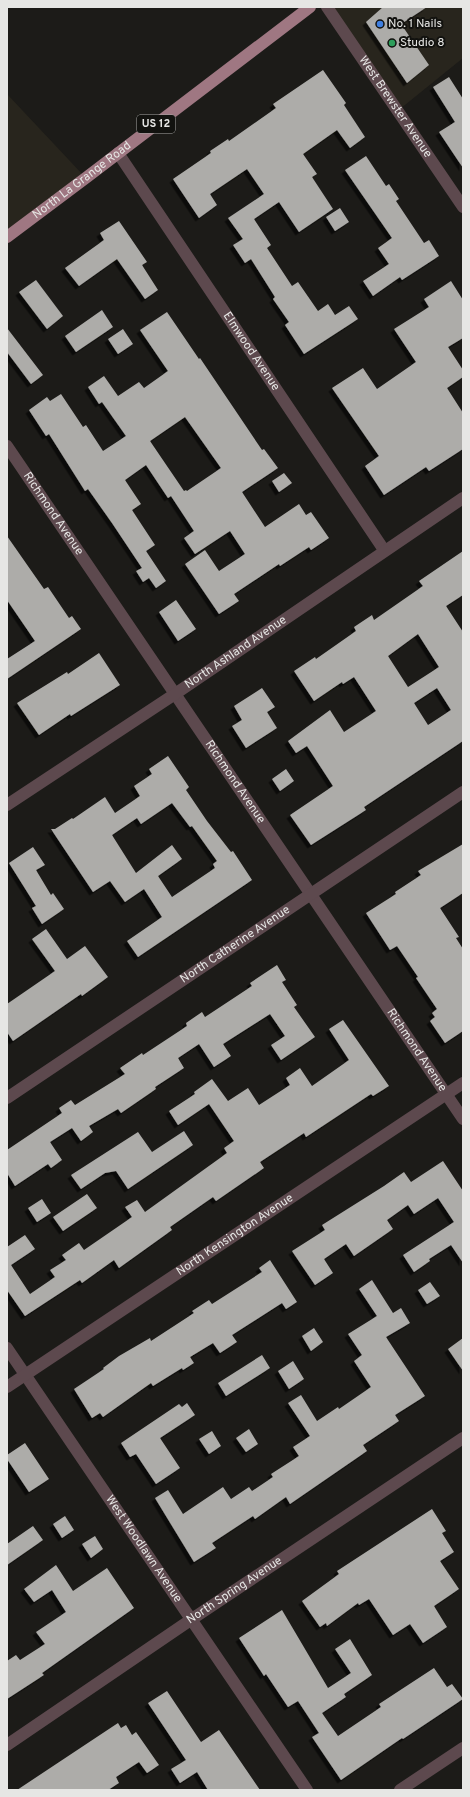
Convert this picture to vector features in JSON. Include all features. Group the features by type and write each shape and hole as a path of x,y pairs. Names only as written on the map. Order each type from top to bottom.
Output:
{"main road":[{"name":"North La Grange Road","path":"7,237 305,8"}],"street":[{"name":"West Brewster Avenue","path":"327,7 463,207"},
{"name":"Elmwood Avenue","path":"118,153 384,550"},
{"name":"Richmond Avenue","path":"7,446 312,894 463,1119"},
{"name":"North Ashland Avenue","path":"7,805 175,694 384,550 463,498"},
{"name":"North Catherine Avenue","path":"7,1098 463,792"},
{"name":"North Kensington Avenue","path":"7,1387 463,1083"},
{"name":"West Woodlawn Avenue","path":"7,1348 307,1790"},
{"name":"North Spring Avenue","path":"7,1745 192,1619 463,1438"},
{"path":"400,1790 463,1748"}],"shaded area":[{"path":"333,7 463,7 463,58 400,109"},
{"path":"7,94 84,176 7,234"}],"building":[{"path":"383,7 427,7 401,24 429,65 407,83 366,22"},
{"path":"323,70 346,103 344,105 365,137 350,148 337,130 303,154 317,174 312,177 333,209 299,232 279,202 254,219 271,245 267,248 292,286 298,282 318,311 328,304 335,315 349,306 358,319 304,354 285,325 289,322 273,299 275,297 251,259 245,263 233,245 243,239 228,218 264,194 247,169 210,194 217,205 199,218 173,179 211,153 210,151 228,139 229,141 276,108 273,104"},
{"path":"449,77 463,99 463,168 439,132 455,122 433,87"},
{"path":"366,156 386,186 389,184 399,199 396,201 424,243 429,240 439,256 402,280 400,277 373,296 363,281 389,264 378,248 392,238 345,170"},
{"path":"340,208 349,222 335,231 326,217"},
{"path":"119,221 147,262 142,265 158,290 145,299 117,259 79,286 65,268 104,240 100,233"},
{"path":"36,280 63,316 47,329 19,292"},
{"path":"451,281 463,300 463,338 448,347 463,370 463,377 447,388 463,413 463,449 429,471 426,467 384,495 365,466 379,456 332,388 363,368 377,389 416,362 394,329 429,307 424,299"},
{"path":"102,310 113,327 76,352 65,336"},
{"path":"167,312 262,450 264,449 278,468 242,492 265,527 299,504 306,515 311,512 329,538 311,550 309,547 280,566 279,564 234,594 239,601 219,614 185,564 205,550 219,571 245,554 230,531 195,554 184,538 194,531 171,496 168,498 146,465 125,480 141,504 132,510 155,545 146,551 166,581 156,588 149,578 143,582 136,571 142,568 88,489 85,491 49,434 46,436 29,410 47,397 50,401 61,394 83,427 86,425 103,451 126,436 102,402 99,404 88,387 104,376 118,396 139,382 144,388 168,371 140,330","holes":["185,417 221,468 187,491 184,491 150,441"]},
{"path":"7,328 43,375 31,384 7,352"},
{"path":"123,329 133,344 118,354 108,339"},
{"path":"284,473 292,483 279,492 272,481"},
{"path":"7,536 44,589 48,587 69,618 72,616 81,629 7,679 7,659 35,641 7,600"},
{"path":"463,551 463,595 446,606 463,632 463,741 364,807 366,810 311,845 290,815 333,786 307,746 296,753 288,741 330,710 344,732 376,711 354,677 343,684 342,682 314,701 294,671 315,657 316,659 356,631 354,627 372,615 374,620 423,586 419,581","holes":["418,634 439,667 408,687 388,656","437,688 451,710 428,725 414,703"]},
{"path":"176,600 196,629 178,641 159,612"},
{"path":"99,653 120,685 71,716 70,714 39,735 17,703 67,672 68,674"},
{"path":"262,688 275,707 267,712 277,728 246,748 232,726 242,720 234,706"},
{"path":"168,756 189,787 186,790 207,821 231,852 233,851 252,880 138,957 127,941 162,917 144,889 125,902 110,881 93,892 51,829 55,829 72,818 73,819 105,797 115,813 140,796 134,786 152,774 149,769","holes":["172,803 190,827 192,826 217,861 213,864 215,868 172,897 158,876 182,859 172,845 136,873 112,835 137,818 141,824"]},
{"path":"286,769 294,781 280,791 272,779"},
{"path":"463,844 463,893 440,908 459,937 456,938 463,949 463,1031 445,1043 430,1021 435,1017 432,1013 437,1009 416,978 418,977 397,946 390,950 366,913 396,894 395,892 421,875 418,871"},
{"path":"33,847 45,865 36,870 51,895 53,893 64,909 42,924 32,908 36,906 9,863"},
{"path":"46,929 67,959 85,946 108,977 82,996 81,994 13,1041 7,1032 7,1004 55,971 32,939"},
{"path":"277,965 286,980 282,982 297,1005 294,1007 315,1037 281,1060 271,1045 285,1036 270,1014 223,1044 231,1056 214,1067 199,1044 178,1058 184,1068 155,1087 156,1089 121,1113 118,1109 89,1126 93,1132 81,1141 72,1128 50,1142 62,1160 51,1168 48,1164 15,1186 7,1173 7,1150 62,1113 59,1108 71,1100 75,1105 125,1074 120,1068 142,1053 143,1055 187,1026 186,1023 202,1012 205,1017 252,986 250,983"},
{"path":"343,1020 389,1086 373,1096 371,1094 306,1137 304,1133 260,1162 264,1168 216,1201 213,1197 170,1227 172,1230 119,1268 114,1260 82,1283 80,1280 25,1316 7,1290 7,1247 25,1235 35,1249 11,1265 30,1294 55,1277 50,1270 66,1260 62,1255 79,1243 84,1250 132,1217 125,1207 137,1200 145,1212 227,1153 224,1148 234,1141 209,1104 178,1125 169,1111 195,1094 194,1092 212,1079 228,1101 248,1088 259,1105 290,1085 286,1078 300,1068 312,1086 349,1060 329,1029"},
{"path":"184,1131 193,1145 128,1189 116,1171 105,1173 81,1189 71,1175 138,1132 152,1152"},
{"path":"443,1161 463,1191 463,1263 451,1245 429,1259 430,1261 414,1272 403,1255 454,1222 438,1198 414,1214 408,1205 387,1220 393,1229 354,1256 346,1244 324,1259 333,1273 315,1285 292,1251 325,1230 322,1225 404,1172 411,1182"},
{"path":"87,1194 97,1208 63,1231 53,1217"},
{"path":"42,1199 51,1213 37,1222 28,1208"},
{"path":"270,1260 297,1302 286,1309 282,1303 232,1335 237,1342 220,1353 213,1343 190,1357 194,1363 183,1370 182,1368 153,1386 151,1383 103,1417 100,1413 92,1418 74,1389 104,1369 103,1368 119,1356 150,1338 151,1341 194,1313 192,1311 209,1300 212,1304 262,1272 259,1268"},
{"path":"372,1280 393,1313 401,1308 410,1323 386,1337 425,1396 395,1415 399,1421 363,1445 367,1451 290,1504 286,1497 255,1519 253,1516 212,1543 216,1548 194,1562 155,1498 168,1490 183,1514 223,1487 231,1499 249,1487 252,1491 273,1477 271,1474 299,1456 293,1447 310,1436 288,1403 301,1395 317,1421 338,1407 339,1409 371,1387 354,1361 362,1355 348,1334 377,1316 359,1289"},
{"path":"430,1282 440,1296 427,1304 418,1290"},
{"path":"314,1328 323,1342 311,1351 302,1336"},
{"path":"463,1338 463,1371 448,1349"},
{"path":"262,1355 270,1368 226,1396 218,1383"},
{"path":"293,1361 304,1379 289,1389 278,1371"},
{"path":"187,1403 195,1415 160,1438 180,1468 156,1484 136,1454 130,1457 121,1443 179,1404 182,1407"},
{"path":"249,1429 258,1444 246,1452 236,1438"},
{"path":"212,1431 221,1446 209,1454 199,1439"},
{"path":"25,1443 49,1479 29,1492 7,1459 7,1455"},
{"path":"432,1509 446,1531 442,1533 454,1552 440,1561 459,1589 434,1606 447,1627 423,1643 410,1624 393,1635 369,1599 359,1605 358,1603 327,1626 326,1623 320,1627 302,1601 339,1574 337,1571"},
{"path":"65,1516 74,1530 62,1538 53,1524"},
{"path":"33,1526 43,1540 7,1565 7,1544"},
{"path":"95,1536 103,1549 91,1558 82,1544"},
{"path":"56,1565 73,1591 107,1568 134,1608 42,1673 44,1675 7,1699 7,1661 16,1655 20,1660 45,1644 36,1632 66,1612 52,1590 34,1602 24,1589"},
{"path":"282,1610 328,1688 351,1673 335,1649 350,1639 372,1675 344,1694 346,1697 322,1713 338,1736 381,1707 379,1704 434,1668 447,1687 452,1684 463,1699 403,1739 402,1738 341,1780 312,1737 319,1733 298,1701 288,1707 266,1674 264,1676 239,1638"},
{"path":"167,1691 201,1742 219,1730 260,1790 208,1790 197,1772 180,1783 171,1769 186,1760 148,1703"},
{"path":"118,1723 121,1728 126,1725 132,1735 136,1732 159,1765 147,1773 139,1762 116,1777 119,1783 108,1790 17,1790"}],"place":[{"name":"No. 1 Nails","path":"380,24"},
{"name":"Studio 8","path":"392,43"}]}
